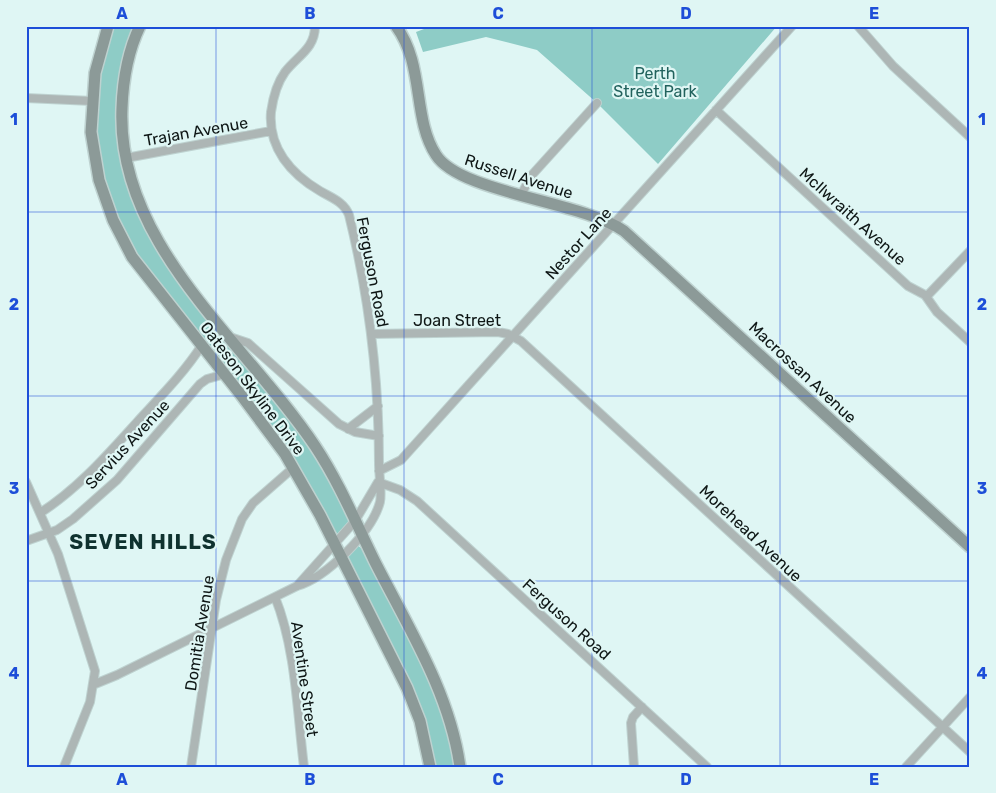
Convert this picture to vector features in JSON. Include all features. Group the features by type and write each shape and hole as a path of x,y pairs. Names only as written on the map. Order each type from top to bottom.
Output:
{"main road":[{"name":"Oateson Skyline Drive","path":"108,26 95,73 92,101 92,149 102,192 113,220 132,257 225,374 293,468 335,544 414,705 421,726 430,767"},
{"name":"Oateson Skyline Drive","path":"140,26 129,54 123,87 122,131 135,196 158,241 184,280 315,446 434,678 452,727 460,767"},
{"name":"Russell Avenue","path":"396,26 405,40 412,59 428,136 440,161 457,174 613,224"},
{"name":"Macrossan Avenue","path":"613,224 624,231 667,269 970,547"}],"street":[{"name":"Ferguson Road","path":"95,684 117,676 297,586 310,582 325,572 361,534 381,501 378,482 379,436 376,366 347,211 340,202 309,184 294,172 281,157 272,131 272,110 280,80 311,45 315,26"},
{"name":"Nestor Lane","path":"378,471 401,460 792,26"},
{"path":"858,26 893,66 970,137"},
{"path":"26,98 92,101"},
{"path":"521,194 531,176 597,104"},
{"name":"McIlwraith Avenue","path":"716,110 908,286 927,296 937,312 970,342"},
{"name":"Trajan Avenue","path":"126,158 272,131"},
{"path":"927,296 970,251"},
{"name":"Joan Street","path":"371,334 498,332 512,336"},
{"name":"Morehead Avenue","path":"512,336 525,345 970,752"},
{"name":"Oateson Skyline Drive","path":"230,337 248,343 332,419 348,430 379,436"},
{"name":"Servius Avenue","path":"40,513 62,498 98,466 185,368 202,345"},
{"name":"Servius Avenue","path":"26,541 49,533 74,519 116,480 204,381 225,374"},
{"path":"348,430 378,406"},
{"name":"Domitia Avenue","path":"191,767 216,600 226,560 242,519 253,503 293,468"},
{"path":"26,482 58,554 92,657 95,684 64,767"},
{"name":"Ferguson Road","path":"297,586 355,522 378,482"},
{"name":"Ferguson Road","path":"378,482 400,490 417,501 707,767"},
{"name":"Aventine Street","path":"275,597 281,613 291,663 304,767"},
{"path":"906,767 970,697"},
{"path":"634,767 631,723 633,717 642,707"}],"green space":[{"path":"112,26 136,26 119,93 137,208 314,450 350,521 338,534 331,528 304,480 134,255 108,200 94,136 100,70"},
{"name":"Perth Street Park","path":"432,26 777,26 658,164 597,103 537,50 486,37 423,52 416,32"},
{"path":"357,545 365,551 433,685 457,767 433,767 424,724 345,558"}],"district":[{"name":"SEVEN HILLS","path":"143,542"}]}
